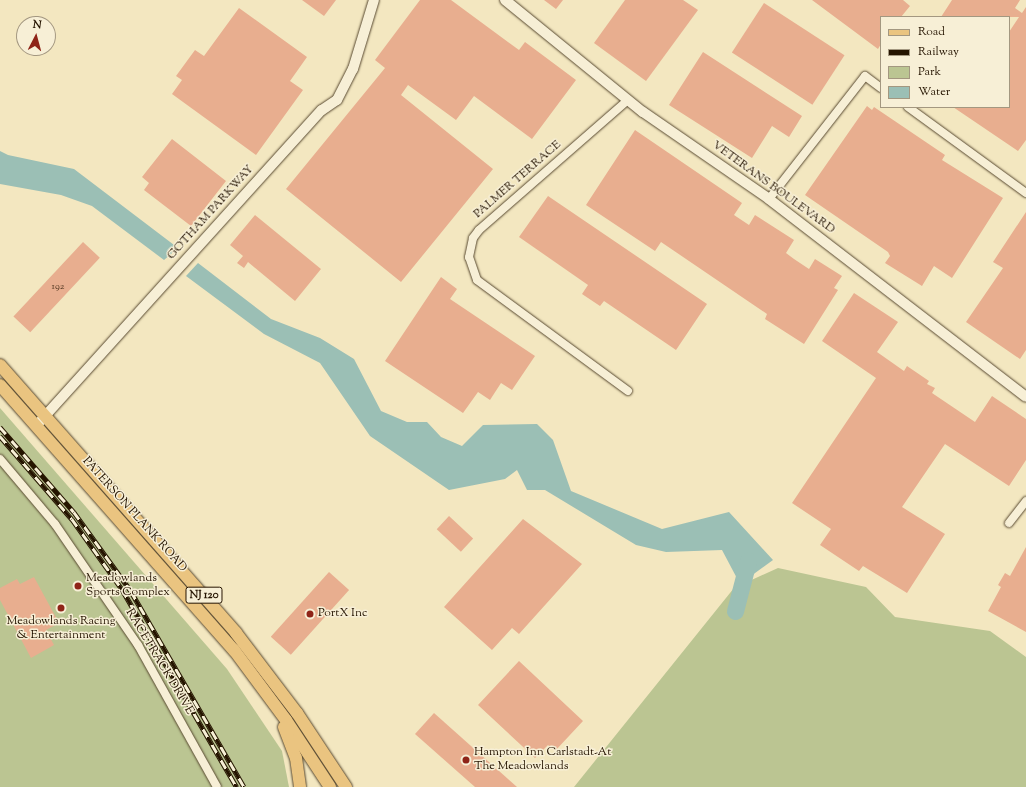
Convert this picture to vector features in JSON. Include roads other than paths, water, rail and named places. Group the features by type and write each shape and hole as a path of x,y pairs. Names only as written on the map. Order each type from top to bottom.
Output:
{"main road":[{"name":"PATERSON PLANK ROAD","path":"0,365 236,633 292,706 346,787"},
{"name":"PATERSON PLANK ROAD","path":"0,385 212,624 275,705 330,787"},
{"path":"275,705 296,758 300,787"}],"street":[{"name":"GOTHAM PARKWAY","path":"36,426 322,110 337,100 353,69 374,0"},
{"name":"VETERANS BOULEVARD","path":"505,0 628,100 769,199 1026,397"},
{"path":"769,199 865,76 880,87"},
{"name":"PALMER TERRACE","path":"628,100 479,230 471,243 469,257 477,280 628,391"},
{"path":"909,108 1026,193"},
{"name":"RACETRACK DRIVE","path":"0,459 55,524 133,639 217,787"},
{"path":"1010,523 1026,501"}],"water":[{"path":"0,151 8,155 74,169 178,248 164,260 92,206 61,195 0,184"},
{"path":"198,263 271,319 320,338 354,359 381,411 407,422 427,422 441,437 462,446 483,425 537,424 553,440 571,491 662,529 729,512 773,560 740,584 722,550 666,552 636,545 545,490 527,490 517,470 505,479 449,490 370,436 320,363 264,334 186,276"}],"waterway":[{"path":"735,611 748,561"}],"railway":[{"path":"0,427 74,512 131,591 244,787"},
{"path":"0,436 72,519 122,589 237,787"}],"place":[{"name":"Meadowlands Sports Complex","path":"78,586"},
{"name":"Meadowlands Racing & Entertainment","path":"61,608"},
{"name":"PortX Inc","path":"310,614"},
{"name":"Hampton Inn Carlstadt-At The Meadowlands","path":"466,760"}]}
